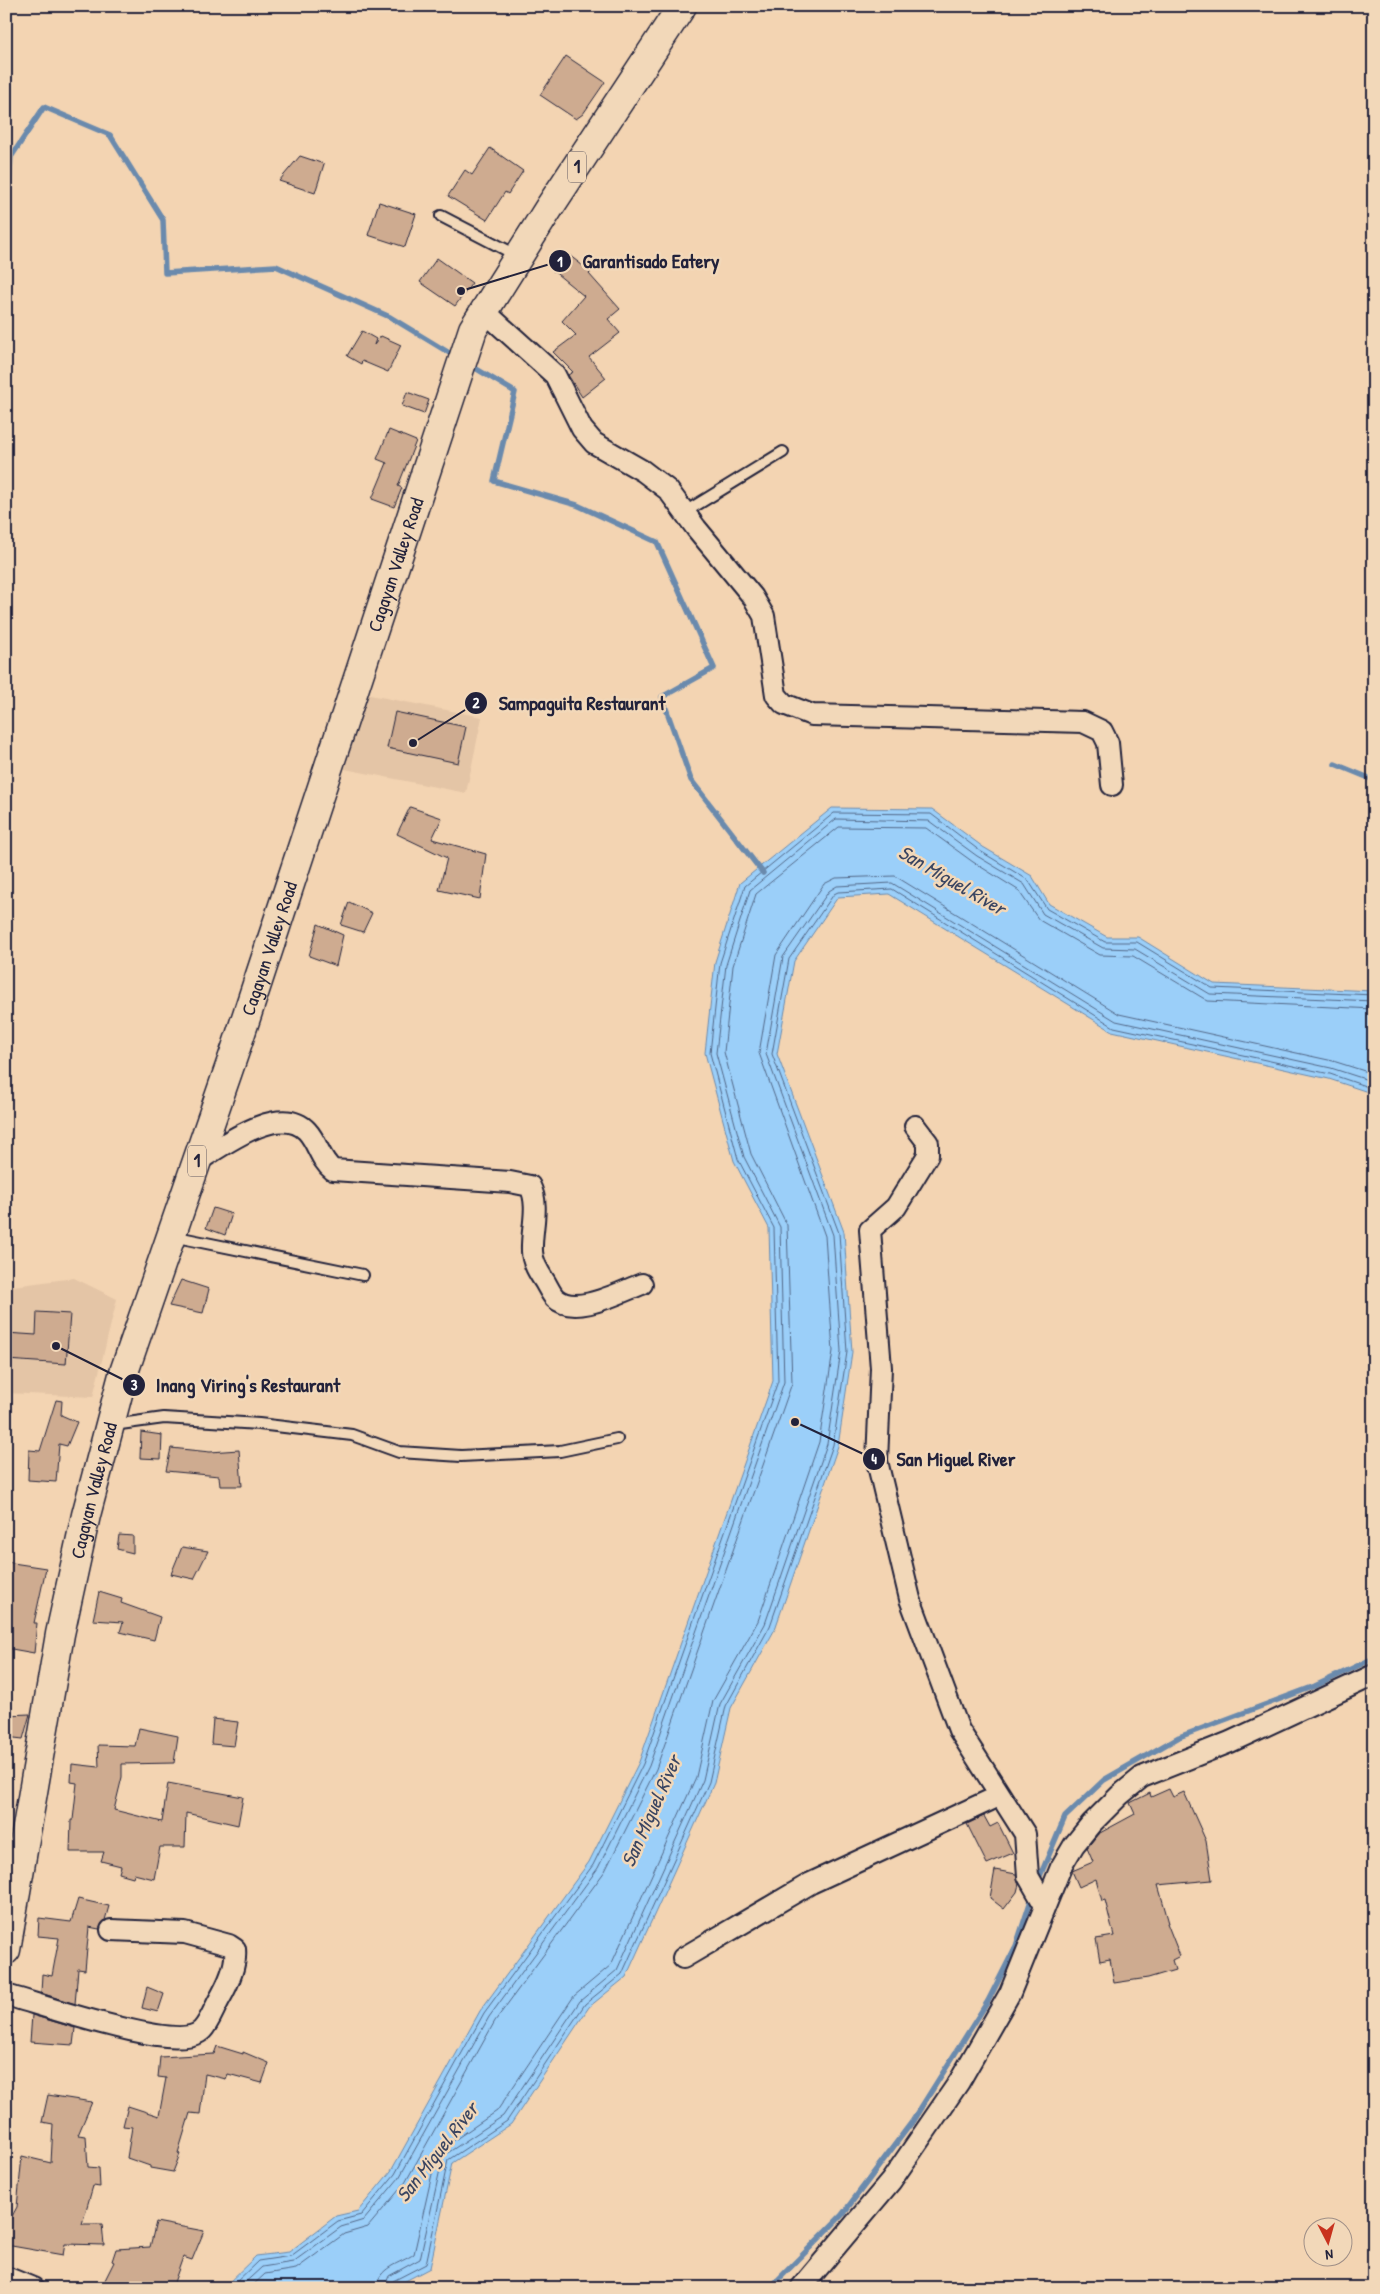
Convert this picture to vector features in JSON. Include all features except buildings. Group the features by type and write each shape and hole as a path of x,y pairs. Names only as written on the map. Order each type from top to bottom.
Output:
{"highway":[{"name":"Cagayan Valley Road","path":"6,1950 60,1634 86,1515 123,1374 196,1162 453,390 479,320 682,6"}],"street":[{"path":"479,320 555,375 582,429 594,443 643,471 662,485 753,597 764,616 776,695 784,704 812,715 1083,722 1102,731 1108,743 1112,785"},
{"path":"196,1162 237,1137 272,1122 285,1120 300,1124 309,1133 326,1165 333,1170 510,1182 530,1186 534,1201 532,1252 538,1271 555,1298 566,1304 576,1306 591,1303 642,1284"},
{"path":"915,1126 928,1143 928,1155 896,1208 870,1230 881,1368 877,1461 910,1599 959,1730 999,1796 1025,1834 1028,1876 1044,1904"},
{"path":"801,2288 891,2181 959,2082 1010,1993 1024,1964 1044,1904 1061,1867 1074,1845 1114,1801 1142,1778 1230,1742 1374,1675"},
{"path":"683,1958 812,1883 999,1796"},
{"path":"6,1995 145,2034 176,2038 190,2037 202,2030 226,1988 234,1965 235,1950 230,1945 185,1934 111,1930"},
{"path":"6,2277 33,2288"}],"lane":[{"path":"441,216 519,257"},
{"path":"685,512 783,452"},
{"path":"171,1236 362,1275"},
{"path":"110,1425 164,1418 259,1424 352,1435 399,1452 461,1456 560,1451 617,1439"}],"shaded area":[{"path":"360,693 482,717 466,793 345,769"},
{"path":"74,1278 117,1299 93,1397 6,1393 6,1287"}],"water":[{"path":"832,808 932,809 983,847 1032,876 1049,904 1107,937 1138,937 1214,984 1374,991 1374,1094 1329,1079 1112,1031 889,894 838,897 794,961 777,1054 844,1232 852,1352 838,1446 775,1629 731,1708 714,1783 626,1977 589,2007 511,2124 452,2163 430,2268 392,2288 223,2288 256,2256 289,2252 336,2216 358,2211 391,2171 480,2011 589,1862 639,1762 773,1381 769,1228 734,1161 705,1053 715,962 740,883"}],"waterway":[{"path":"6,221 11,157 44,107 110,135 163,220 165,273 276,266 390,317 456,357"},
{"path":"470,365 515,392 494,481 577,505 657,542 714,668 662,697 691,780 763,873"},
{"path":"1335,764 1374,780"},
{"path":"1037,1883 1065,1817 1104,1780 1179,1737 1315,1686 1374,1658"},
{"path":"770,2288 842,2215 912,2122 988,2001 1016,1946 1033,1894"}],"place":[{"name":"Garantisado Eatery","path":"461,291"},
{"name":"Sampaguita Restaurant","path":"413,743"},
{"name":"Inang Viring's Restaurant","path":"56,1346"},
{"name":"San Miguel River","path":"795,1422"}]}
